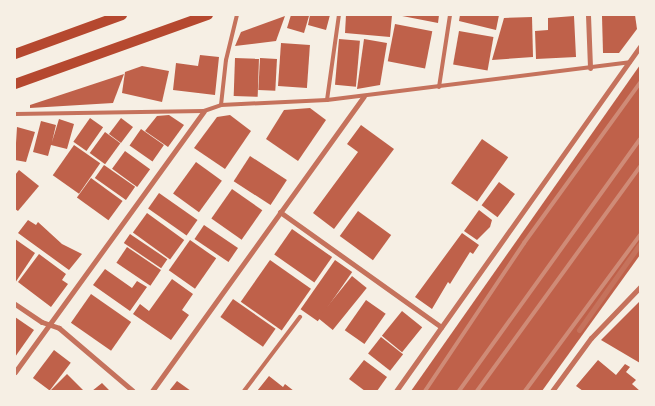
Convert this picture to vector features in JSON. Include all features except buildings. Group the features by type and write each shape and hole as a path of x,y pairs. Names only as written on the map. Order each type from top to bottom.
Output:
{"main road":[{"path":"15,54 122,15"},
{"path":"15,84 208,15"}],"street":[{"path":"588,15 590,68"},
{"path":"396,391 640,48"},
{"path":"152,391 364,96"},
{"path":"15,372 204,111"},
{"path":"280,212 441,327"},
{"path":"579,330 640,244"},
{"path":"552,391 591,338 640,287"},
{"path":"15,304 50,325 59,328 133,391"}],"lane":[{"path":"220,106 226,60 237,15"},
{"path":"327,100 339,15"},
{"path":"439,87 450,15"},
{"path":"15,114 204,111 220,106 364,96 630,62"},
{"path":"244,391 300,317"}],"railway":[{"path":"425,391 524,243 640,83"},
{"path":"459,391 640,139"},
{"path":"477,391 640,167"},
{"path":"525,391 640,235"}]}
